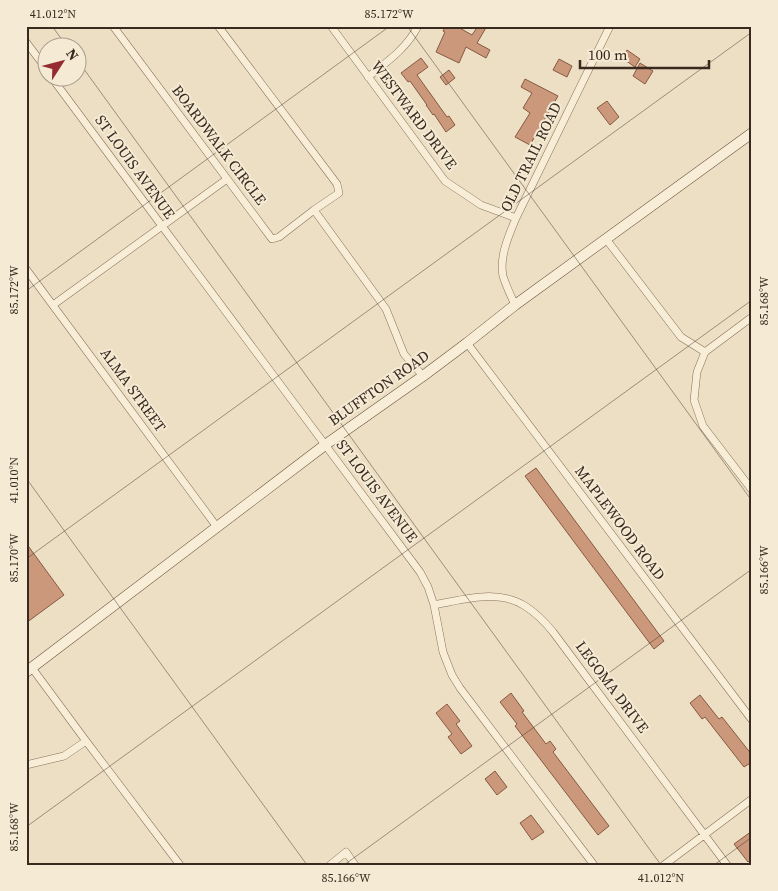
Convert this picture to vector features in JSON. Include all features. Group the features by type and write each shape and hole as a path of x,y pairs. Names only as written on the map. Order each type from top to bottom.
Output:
{"main road":[{"name":"BLUFFTON ROAD","path":"29,670 325,445 423,376 515,305 752,133"}],"street":[{"name":"BOARDWALK CIRCLE","path":"113,26 272,239 279,237 339,193 337,184 218,26"},
{"name":"WESTWARD DRIVE","path":"331,26 445,180 481,205 516,218"},
{"path":"368,77 398,54 418,26"},
{"name":"OLD TRAIL ROAD","path":"515,305 503,274 504,256 509,236 610,26"},
{"path":"26,42 38,58"},
{"name":"ST LOUIS AVENUE","path":"59,88 420,572 428,587 434,605 443,652 452,675 594,865"},
{"path":"53,305 227,179"},
{"path":"314,210 386,309 404,354 423,376"},
{"path":"606,239 682,337 705,352"},
{"name":"ALMA STREET","path":"26,269 217,527"},
{"path":"752,317 705,352 697,372 694,400 703,426 752,490"},
{"name":"MAPLEWOOD ROAD","path":"467,343 752,720"},
{"name":"LEGOMA DRIVE","path":"434,605 469,598 491,597 508,599 524,605 538,615 553,632 727,865"},
{"path":"29,670 86,741 180,865"},
{"path":"26,765 64,756 86,741"},
{"path":"664,865 752,799"},
{"path":"330,865 346,852 355,865"}],"building":[{"path":"446,26 456,26 472,35 478,26 487,26 477,43 490,50 486,58 466,47 459,63 436,52"},
{"path":"627,50 640,59 635,67 622,58"},
{"path":"421,58 428,67 417,75 447,117 449,116 455,125 446,132 410,81 408,82 401,73"},
{"path":"559,59 572,66 567,77 553,70"},
{"path":"640,63 653,71 645,84 633,76"},
{"path":"449,70 455,78 446,85 440,77"},
{"path":"525,79 558,96 530,145 515,137 530,113 523,108 532,93 521,87"},
{"path":"607,101 619,117 610,125 597,108"},
{"path":"536,468 664,641 654,649 525,476"},
{"path":"26,543 64,595 26,623"},
{"path":"511,693 524,711 522,712 546,744 550,741 556,749 553,752 609,826 598,835 515,726 517,724 500,702"},
{"path":"700,695 719,719 722,717 752,755 752,762 744,767 705,717 702,719 690,703"},
{"path":"447,704 460,721 456,724 472,746 461,754 448,737 452,734 436,713"},
{"path":"495,771 507,787 497,795 485,779"},
{"path":"531,815 544,832 532,840 520,823"},
{"path":"752,831 752,859 748,862 734,844"}]}
